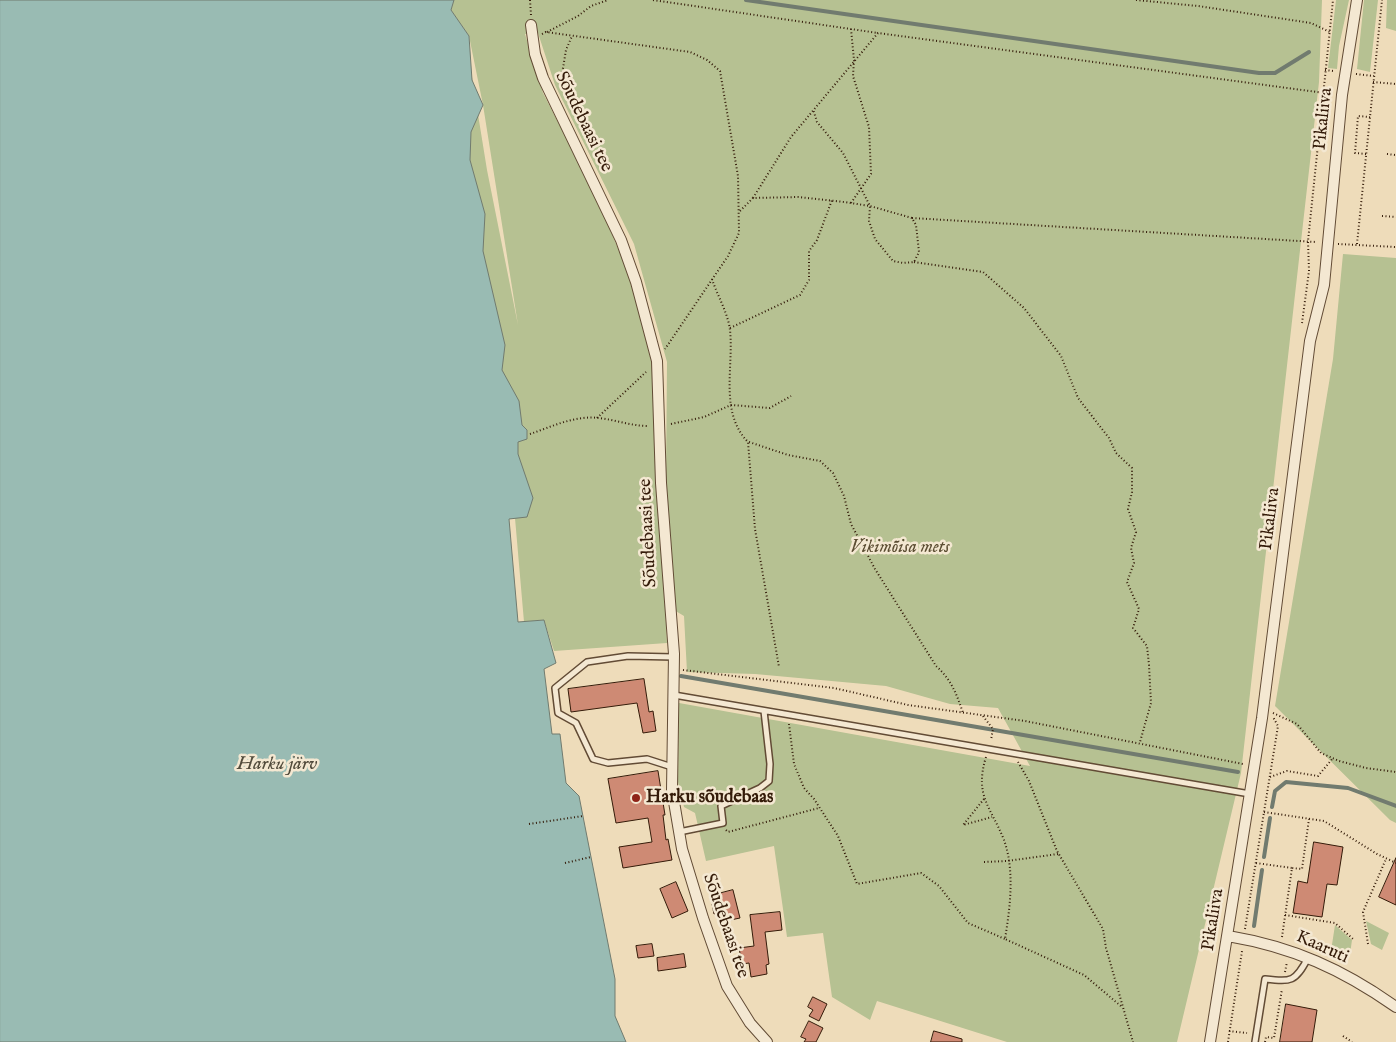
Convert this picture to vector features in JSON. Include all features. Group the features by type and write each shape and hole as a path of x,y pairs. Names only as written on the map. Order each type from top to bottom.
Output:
{"street":[{"name":"Pikaliiva","path":"1210,1042 1262,718 1310,341 1324,284 1342,95 1357,0"},
{"name":"Sõudebaasi tee","path":"532,25 535,54 543,78 621,240 636,282 657,361 661,483 674,657 672,790 682,849 703,918 727,986 750,1024 766,1042"},
{"name":"Kaaruti","path":"1228,936 1243,944 1274,945 1306,962 1362,985 1396,1007"}],"lane":[{"path":"672,767 647,758 608,763 593,759 576,723 558,713 555,688 587,662 628,656 674,657"},
{"path":"674,696 1250,794"},
{"path":"679,832 723,823 721,806 760,788 770,777 764,711"},
{"path":"1255,1042 1265,979 1283,981 1297,977 1306,962"}],"path":[{"path":"530,0 532,25"},
{"path":"533,38 578,16 591,6 608,0"},
{"path":"652,0 878,33 1342,95"},
{"path":"1136,0 1198,6 1311,23 1330,32"},
{"path":"1308,241 1333,0"},
{"path":"1357,245 1382,0"},
{"path":"851,203 871,174 869,127 853,76 852,29"},
{"path":"546,32 690,52 707,60 720,71 736,159 740,211 739,233 728,256 657,361 597,418"},
{"path":"740,211 754,198 790,137 878,33"},
{"path":"560,87 566,50 572,36"},
{"path":"1373,82 1396,84"},
{"path":"813,109 817,122 843,153 870,206 869,220 875,239 893,260 903,263 914,262 983,272 1024,308 1061,356 1078,398 1109,438 1116,453 1132,468 1132,492 1128,509 1136,532 1131,548 1134,563 1127,582 1139,609 1133,628 1147,646 1151,703 1140,742"},
{"path":"1366,154 1355,153 1358,116 1370,117"},
{"path":"1387,154 1396,154"},
{"path":"754,198 798,197 832,200 870,206 912,218 951,221 1396,247"},
{"path":"730,328 800,295 809,280 809,251 817,240 832,200"},
{"path":"1382,216 1396,217"},
{"path":"912,218 916,225 919,252 914,262"},
{"path":"712,279 730,328 732,405 740,433 748,442 788,456 820,461 833,473 844,496 851,524 875,569 936,666 945,674 955,690 963,713"},
{"path":"530,434 572,420 597,418 634,426 660,426 704,417 732,405 770,408 790,396"},
{"path":"748,442 755,530 779,667"},
{"path":"674,669 834,688 908,705 1024,721 1140,742 1244,764"},
{"path":"1228,1042 1278,726 1271,712 1297,724 1321,753 1366,768 1396,772"},
{"path":"788,715 794,764 804,788 838,836 857,884 922,873 939,886 968,923 1084,975 1122,1007"},
{"path":"983,716 993,729 993,732"},
{"path":"988,749 983,768 984,800 1004,841 1010,880 1010,913 1005,939"},
{"path":"1015,754 1058,854 1103,929 1122,1007 1133,1042"},
{"path":"1270,777 1287,771 1318,776 1333,758"},
{"path":"984,800 963,825 992,817"},
{"path":"723,823 728,832 820,808"},
{"path":"1264,812 1324,821 1396,863"},
{"path":"529,824 583,816"},
{"path":"1256,863 1302,869 1309,819"},
{"path":"984,862 1058,854"},
{"path":"565,863 591,857"},
{"path":"1368,944 1362,912 1386,858"},
{"path":"1282,939 1292,868"},
{"path":"1286,915 1335,923 1352,939"},
{"path":"1243,944 1250,951"},
{"path":"1265,1042 1266,1037 1274,1038 1287,960 1306,962"},
{"path":"1343,1036 1352,1042"}],"green space":[{"name":"Vikimõisa mets","path":"454,0 1322,0 1319,82 1241,773 1177,1042 1007,1042 877,1001 870,1020 832,997 823,933 787,937 774,846 706,861 695,813 684,807 678,782 679,703 1030,766 998,708 950,704 886,686 755,674 687,672 684,616 674,610 666,478 667,362 634,244 555,85 538,33 525,34 543,93 596,196 632,282 652,365 667,643 554,651 544,620 524,622 515,518 509,519 468,416 444,10 466,40 487,170 518,325 483,105 469,36 451,10"},
{"path":"1336,0 1349,0 1339,46 1337,69 1328,68"},
{"path":"1364,0 1378,0 1370,72 1357,69"},
{"path":"1387,0 1396,0 1396,31 1386,28"},
{"path":"1343,254 1396,258 1396,823 1390,820 1275,706 1333,359"},
{"path":"1366,921 1389,933 1382,950 1371,944"},
{"path":"1335,925 1352,940 1350,954 1331,951"}],"water":[{"name":"Harku järv","path":"0,0 454,0 451,10 469,36 472,80 483,105 471,132 470,160 485,214 483,251 505,345 502,370 519,401 522,425 527,430 527,439 518,442 518,454 533,498 527,517 509,519 518,622 544,620 556,663 544,669 552,734 560,734 566,783 579,796 615,979 615,1016 626,1042 0,1042"}],"building":[{"path":"644,679 649,712 653,711 656,731 643,733 637,703 571,712 568,689"},
{"path":"658,771 665,815 663,815 666,840 668,839 672,860 623,868 619,847 652,842 648,818 616,823 608,779"},
{"path":"1314,842 1343,847 1337,885 1327,884 1322,917 1293,913 1298,881 1307,883"},
{"path":"1396,858 1396,905 1379,897"},
{"path":"676,882 688,911 672,918 660,889"},
{"path":"733,890 740,918 721,922 718,913 714,914 712,904 716,903 714,895"},
{"path":"780,912 782,930 765,932 769,964 766,965 767,974 751,977 749,963 742,964 739,948 754,946 750,915"},
{"path":"652,944 654,956 638,958 636,946"},
{"path":"684,954 686,967 658,971 657,958"},
{"path":"813,997 827,1004 819,1021 809,1016 813,1010 808,1007"},
{"path":"1286,1004 1317,1010 1312,1042 1280,1042"},
{"path":"809,1021 823,1028 816,1042 804,1042 806,1039 801,1037"},
{"path":"934,1031 962,1039 962,1042 931,1042"}],"waterway":[{"path":"746,0 1259,73 1275,73 1309,52"},
{"path":"681,676 1238,772"},
{"path":"1272,807 1275,791 1286,782 1348,788 1396,806"},
{"path":"1264,857 1270,818"},
{"path":"1254,926 1262,870"}],"place":[{"name":"Harku sõudebaas","path":"636,798"}]}
